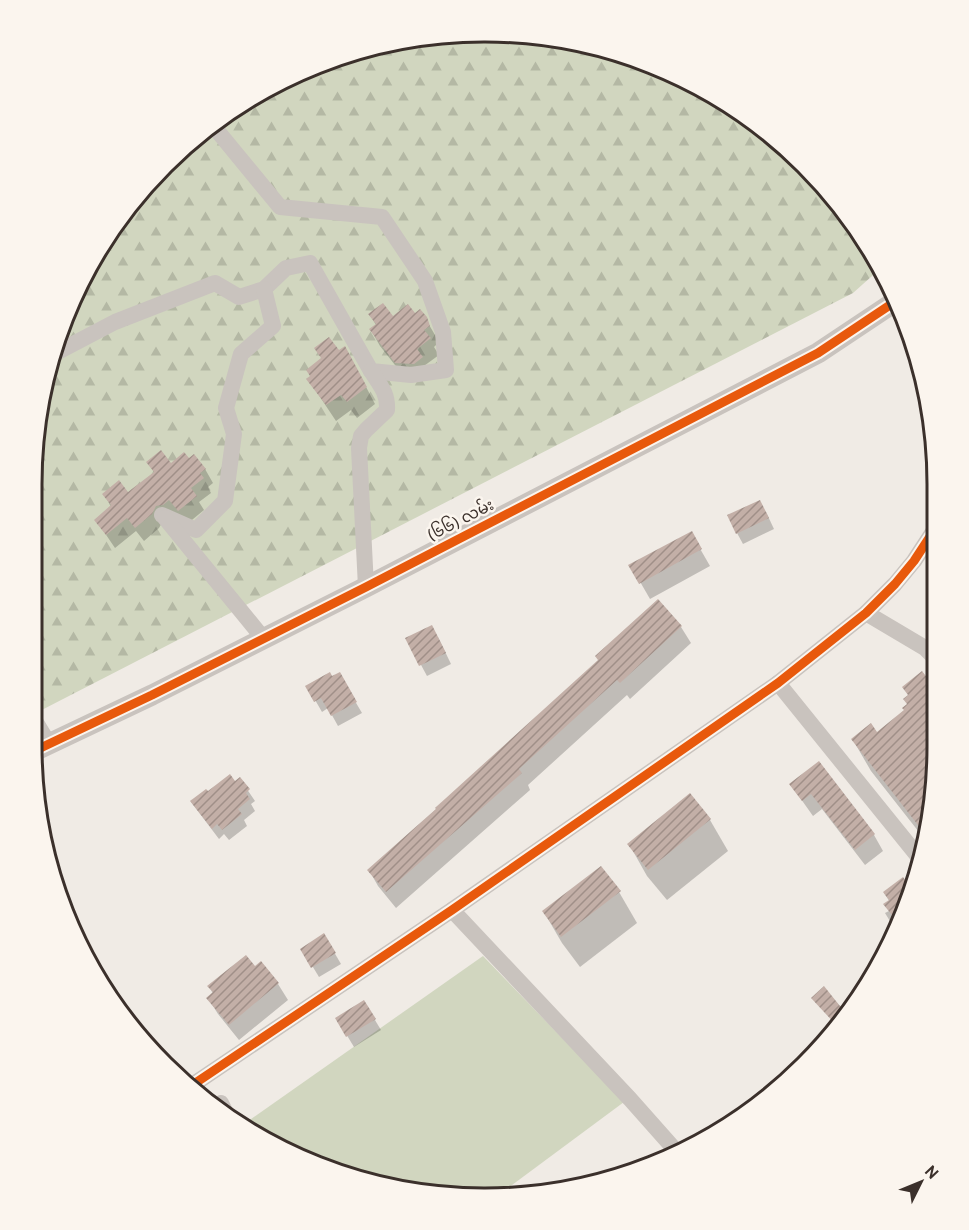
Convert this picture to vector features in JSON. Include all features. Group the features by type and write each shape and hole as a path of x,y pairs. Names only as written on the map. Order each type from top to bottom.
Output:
{"street":[{"path":"218,131 280,207 382,217 425,281 442,332 446,370 411,375 371,371"},
{"path":"63,349 115,322 215,283 239,297 264,289 286,268 310,263 387,396 387,410 361,436 359,448 366,587"},
{"path":"263,638 162,515 196,530 225,501 234,434 226,408 241,354 273,326 264,289"},
{"name":"(၆၆) လမ်း","path":"42,747 366,587 818,353 889,306"},
{"path":"197,1082 452,910 778,683 866,613 908,568 927,541"},
{"path":"866,613 927,650"},
{"path":"778,683 914,851"},
{"path":"452,910 630,1098 672,1146"}],"green space":[{"path":"456,43 513,43 542,46 627,65 706,101 754,133 797,172 836,215 874,274 853,293 42,710 43,456 51,398 65,342 101,263 133,215 193,152 215,133 263,101 342,65 398,51"},
{"path":"483,956 624,1102 509,1187 456,1187 370,1173 315,1154 250,1120"}],"building":[{"path":"383,303 393,316 408,304 415,313 420,309 427,317 430,326 424,330 431,338 417,349 423,357 414,364 395,363 369,329 376,324 368,314"},
{"path":"329,337 339,350 345,346 367,387 347,402 341,395 326,405 306,379 310,376 306,370 321,358 314,348"},
{"path":"161,450 171,463 184,452 189,458 194,454 206,469 200,473 204,478 191,488 197,496 178,511 169,500 163,505 156,506 152,514 135,528 127,518 106,535 94,520 111,505 102,494 119,480 128,492 154,472 146,462"},
{"path":"760,500 769,518 736,534 727,515"},
{"path":"692,531 702,549 639,584 628,565"},
{"path":"658,599 682,626 620,683 617,680 519,769 522,773 386,892 367,870 598,660 595,656"},
{"path":"432,625 446,653 419,666 405,638"},
{"path":"922,671 927,678 926,774 919,826 851,739 871,723 877,732 904,710 902,708 907,704 903,699 908,695 902,687"},
{"path":"330,672 332,676 340,672 357,702 331,716 321,698 314,702 305,686"},
{"path":"819,761 875,834 855,850 811,794 802,801 789,784"},
{"path":"230,774 235,781 240,777 250,789 246,793 250,799 238,809 242,814 222,830 217,824 212,829 190,801"},
{"path":"690,793 711,819 648,870 627,844"},
{"path":"601,866 621,891 561,937 542,911"},
{"path":"903,877 906,881 893,916 883,904 889,900 883,892"},
{"path":"324,933 336,953 311,968 300,949"},
{"path":"246,955 255,966 261,961 279,983 229,1025 206,998 213,992 207,986"},
{"path":"824,986 841,1007 832,1020 811,998"},
{"path":"364,1000 376,1019 346,1037 335,1018"}],"cycle path":[{"path":"42,747 152,695 366,587 818,353 889,306"},
{"path":"197,1082 452,910 778,683 866,613 895,584 927,541"}]}
